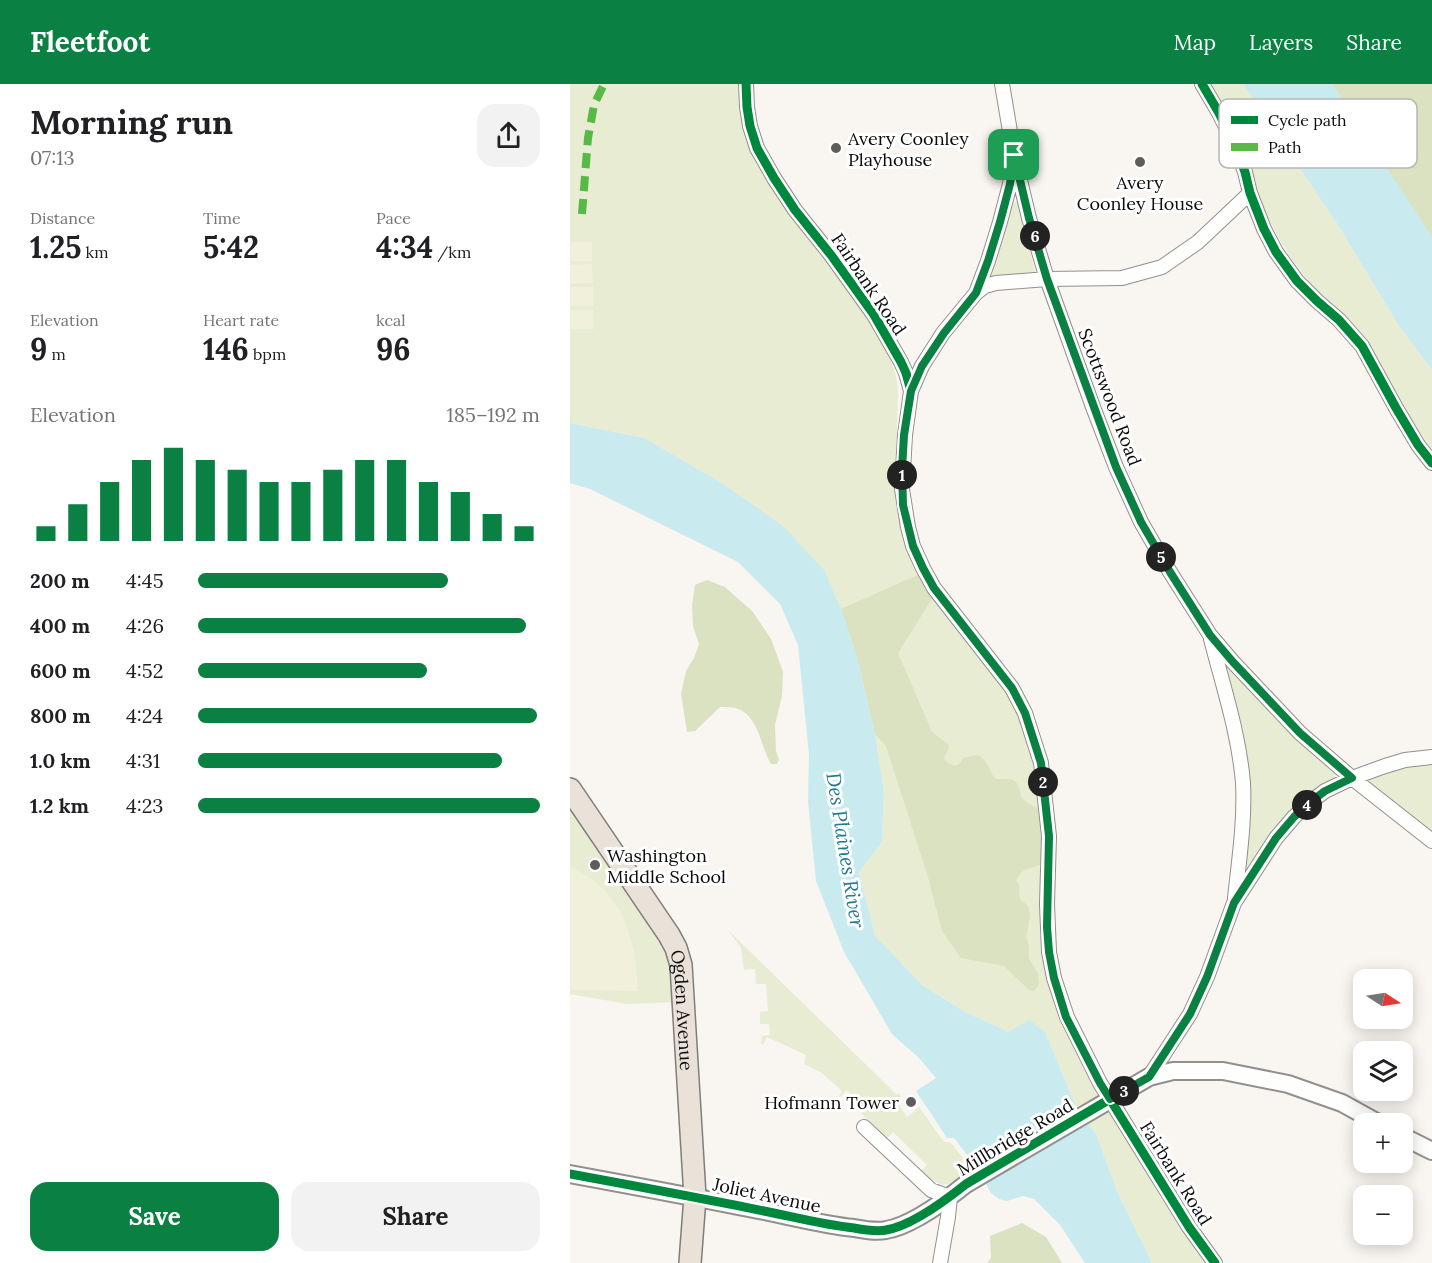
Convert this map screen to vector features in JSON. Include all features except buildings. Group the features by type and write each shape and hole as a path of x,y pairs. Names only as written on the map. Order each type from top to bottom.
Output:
{"main road":[{"name":"Ogden Avenue","path":"570,789 669,935 681,965 695,1197 690,1263"}],"street":[{"name":"Fairbank Road","path":"746,84 750,126 757,148 795,210 874,315 906,374 911,391 904,435 903,505 913,546 934,588 1012,688 1025,713 1041,763 1049,836 1047,927 1049,952 1066,1017 1100,1083 1104,1103 1215,1263"},
{"name":"Scottswood Road","path":"1002,84 1014,155 1047,279 1116,467 1141,522 1210,635 1233,662 1300,733 1352,778 1432,841"},
{"path":"1202,84 1219,113"},
{"name":"Scottswood Road","path":"976,293 1000,222 1010,184 1014,155"},
{"path":"1244,168 1250,193 1276,252 1297,280 1339,320 1362,346 1401,418 1432,463"},
{"path":"911,391 922,366 944,333 976,293 985,286 1047,279 1122,278 1162,267 1198,242 1250,193"},
{"name":"Scottswood Road","path":"1210,635 1231,716 1243,784 1242,839 1234,903"},
{"path":"1149,1077 1190,1014 1207,977 1234,903 1276,838 1294,817 1325,791 1352,778 1405,760 1432,757"},
{"name":"Millbridge Road","path":"950,1197 966,1184 1149,1077 1173,1071 1223,1071 1288,1084 1342,1103 1360,1113"},
{"path":"864,1127 931,1190 950,1197 940,1263"},
{"path":"1413,1142 1432,1151"},
{"name":"Joliet Avenue","path":"570,1174 834,1226 871,1230 895,1228 950,1197"}],"green space":[{"path":"570,84 740,84 747,132 877,333 892,363 896,377 898,508 906,541 933,597 1008,694 1029,745 1040,798 1047,975 1057,1013 1083,1067 1159,1195 1208,1263 1152,1263 1117,1191 1096,1134 1076,1107 1045,1032 1007,1033 967,1013 922,985 875,937 859,872 882,842 884,792 875,734 857,658 841,609 644,438 570,423"},
{"path":"1210,84 1243,84 1253,99 1219,99"},
{"path":"1332,84 1432,84 1432,239 1386,168 1417,168 1417,99 1342,99"},
{"path":"1251,168 1300,168 1338,225 1399,326 1432,370 1432,450 1404,408 1370,345 1314,287 1292,260 1262,205"},
{"path":"1013,201 1019,206 1035,272 991,276 990,274"},
{"path":"570,242 592,242 592,261 570,261"},
{"path":"592,264 593,283 570,284 570,265"},
{"path":"570,287 593,287 593,306 570,306"},
{"path":"570,310 593,310 594,329 570,329"},
{"path":"920,574 933,597 898,653 932,732 949,745 944,758 955,766 963,758 978,755 985,761 996,779 1014,780 1022,799 1041,811 1044,846 1040,865 1022,872 1016,881 1019,885 1020,899 1028,906 1030,916 1026,937 1029,958 1038,974 1039,985 1034,991 1029,990 1004,966 961,958 942,931 928,877 886,746 875,734 857,658 841,609"},
{"path":"707,580 725,587 753,612 771,639 783,672 782,696 775,725 776,751 779,760 777,764 771,764 749,717 743,711 735,708 720,707 695,731 687,732 681,694 686,671 699,644 693,626 692,605 695,585"},
{"path":"1227,666 1335,774 1333,779 1307,797 1274,830 1246,870 1250,806 1249,768"},
{"path":"1432,763 1432,833 1369,784 1370,776 1405,765"},
{"name":"Washington Middle School","path":"570,793 668,937 680,1002 627,1004 570,994"},
{"path":"570,867 603,888 623,917 634,952 638,991 570,990"},
{"path":"729,931 896,1094 899,1094 901,1097 896,1100 907,1117 919,1107 944,1142 950,1142 971,1168 947,1184 929,1178 921,1172 927,1165 893,1132 887,1138 861,1113 865,1108 847,1090 839,1097 842,1091 822,1073 804,1064 806,1055 767,1037 763,1045 762,1036 770,1035 769,1024 760,1024 760,1012 768,1011 766,984 756,984 755,969 744,970 741,948"},
{"path":"1022,1223 1046,1237 1062,1263 987,1263 991,1258 990,1236"}],"water":[{"path":"1243,84 1332,84 1342,99 1253,99"},
{"path":"1300,168 1387,168 1432,237 1432,370 1399,326 1338,225"},
{"name":"Des Plaines River","path":"570,423 644,438 723,484 783,526 824,570 841,609 857,658 875,734 884,792 882,842 859,872 875,936 922,985 967,1013 1007,1033 1029,1020 1045,1032 1076,1107 1096,1134 1117,1191 1152,1263 1085,1263 1060,1225 1034,1199 1023,1196 1007,1201 999,1199 991,1193 978,1169 954,1138 947,1138 916,1091 936,1078 920,1059 892,1034 844,952 816,881 808,802 809,755 798,645 780,604 738,562 590,489 570,483"}],"marked path":[{"path":"582,214 588,138 594,105 604,84"}],"cycle path":[{"path":"746,84 750,126 757,148 795,210 874,315 906,373 911,391 905,435 902,489 913,546 934,588 1012,688 1025,713 1041,763 1049,836 1047,904 1049,952 1054,978 1067,1017 1100,1083 1189,1227 1215,1263"},
{"path":"1202,84 1219,113"},
{"path":"1244,168 1250,193 1276,252 1297,281 1339,320 1362,346 1418,445 1432,463"},
{"path":"570,1174 820,1223 882,1231 896,1228 917,1218 966,1184 1110,1099"}],"place":[{"name":"Avery Coonley Playhouse","path":"836,148"},
{"name":"Avery Coonley House","path":"1140,162"},
{"name":"Washington Middle School","path":"595,865"},
{"name":"Hofmann Tower","path":"911,1102"}],"route":[{"path":"1014,155 1047,279 1116,467 1141,522 1210,635 1300,733 1352,778 1325,791 1309,803 1276,838 1234,903 1207,977 1190,1014 1149,1077 1110,1099 1066,1017 1054,978 1047,927 1049,836 1041,763 1025,713 1012,688 934,588 913,546 903,505 904,435 911,391 922,366 944,333 976,293 1000,222 1010,184 1014,155"}]}
